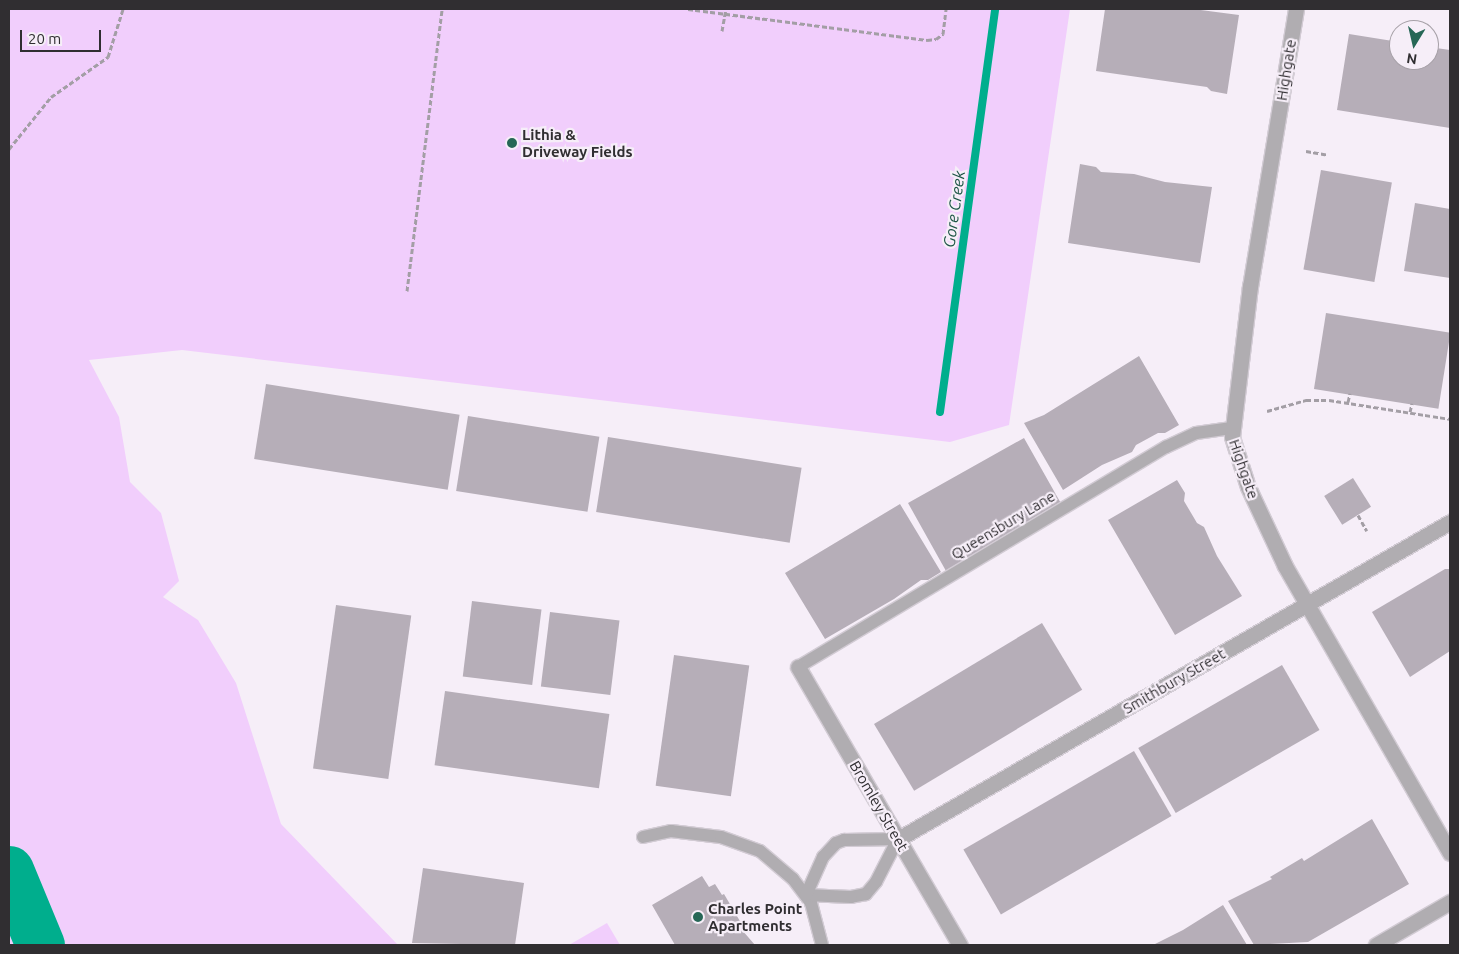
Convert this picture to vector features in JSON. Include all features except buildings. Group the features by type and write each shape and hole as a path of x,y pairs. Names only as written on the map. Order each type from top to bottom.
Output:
{"street":[{"name":"Highgate","path":"1296,9 1250,286 1232,428 1234,447 1248,487 1307,604 1450,853"},
{"name":"Smithbury Street","path":"898,839 1450,522"},
{"name":"Bromley Street","path":"798,667 960,945"},
{"path":"1376,945 1450,902"}],"lane":[{"name":"Queensbury Lane","path":"798,667 1166,447 1196,432 1232,428"},
{"path":"643,837 671,832 713,836 760,851 793,878 811,903 822,945"},
{"path":"898,839 876,882 866,894 851,897 806,896 823,857 836,843 844,840 898,839"}],"path":[{"path":"9,149 50,97 108,57 123,9"},
{"path":"407,291 442,9"},
{"path":"688,9 927,40 936,39 943,34 946,9"},
{"path":"722,31 726,9"},
{"path":"1306,151 1328,155"},
{"path":"1348,402 1350,393"},
{"path":"1267,411 1306,400 1348,402 1450,419"},
{"path":"1410,412 1412,403"},
{"path":"1358,515 1367,531"}],"shaded area":[{"name":"Lithia & Driveway Fields","path":"9,9 1070,9 1009,425 950,442 182,350 89,360 119,417 130,482 161,513 179,581 163,597 198,620 236,683 281,824 398,945 9,945"},
{"path":"607,923 620,945 569,945"}],"waterway":[{"name":"Gore Creek","path":"940,412 995,9"},
{"path":"9,870 40,945"}],"place":[{"name":"Lithia & Driveway Fields","path":"512,143"},
{"name":"Charles Point Apartments","path":"698,917"}]}
